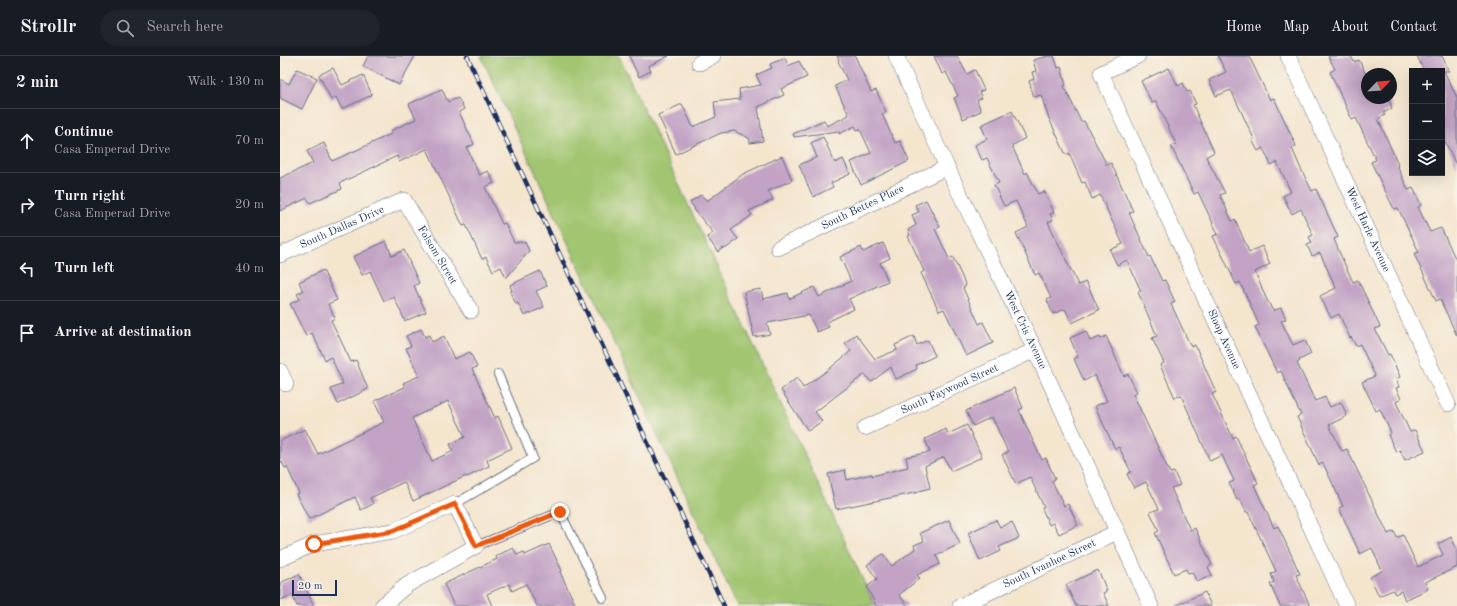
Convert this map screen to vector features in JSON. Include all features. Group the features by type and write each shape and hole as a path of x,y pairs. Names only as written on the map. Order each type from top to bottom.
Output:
{"street":[{"path":"699,62 713,56"},
{"name":"West Cris Avenue","path":"896,56 947,167 1035,350 1151,606"},
{"name":"Sloop Avenue","path":"1138,56 1102,73 1347,606"},
{"name":"West Harle Avenue","path":"1288,56 1448,404"},
{"name":"South Bettes Place","path":"778,248 947,167"},
{"name":"South Dallas Drive","path":"280,255 404,200"},
{"name":"Folsom Street","path":"404,200 471,311"},
{"name":"South Faywood Street","path":"865,428 1035,350"},
{"path":"280,559 314,544 393,531 455,504 476,546 407,585 382,606"},
{"name":"South Ivanhoe Street","path":"960,606 1117,532"}],"lane":[{"path":"455,504 533,458 498,374"},
{"path":"476,546 560,512 603,598"}],"green space":[{"path":"481,56 619,56 875,606 737,606"}],"building":[{"path":"368,56 415,56 399,85 363,66"},
{"path":"629,56 669,56 648,66 651,71 639,77"},
{"path":"837,56 855,56 871,92 876,90 886,112 882,114 895,143 900,141 909,161 861,185 851,162 871,153 860,129 857,130 855,126 839,134 839,131 794,137 793,134 824,120 827,126 849,115 835,86 847,80"},
{"path":"934,56 957,56 967,74 975,70 984,90 979,92 982,98 977,100 981,111 963,119 954,98 958,96 946,72 942,74"},
{"path":"1054,56 1058,68 1061,67 1066,85 1064,86 1081,122 1084,121 1107,165 1111,163 1133,211 1129,213 1149,257 1150,256 1162,281 1165,280 1175,302 1171,304 1191,347 1195,345 1216,392 1212,394 1233,438 1236,436 1258,483 1254,485 1274,528 1278,526 1300,574 1296,575 1310,606 1280,606 1270,584 1274,582 1271,574 1276,571 1248,512 1246,512 1240,499 1237,500 1229,483 1234,481 1222,455 1210,461 1181,395 1175,398 1160,365 1164,363 1152,338 1157,336 1138,292 1141,291 1127,260 1117,265 1110,250 1123,244 1100,195 1092,199 1085,182 1082,183 1069,153 1066,155 1048,116 1041,95 1034,97 1029,81 1034,79 1032,72 1036,71 1033,60"},
{"path":"1218,56 1249,56 1270,100 1274,98 1296,146 1292,148 1300,167 1312,191 1316,189 1338,237 1334,239 1353,282 1358,280 1380,327 1375,329 1388,355 1390,354 1400,377 1396,379 1399,387 1396,388 1401,399 1396,402 1410,432 1415,430 1425,451 1405,460 1400,450 1396,452 1388,435 1391,433 1380,409 1376,411 1362,382 1375,376 1360,344 1356,346 1351,337 1350,338 1339,314 1331,318 1320,296 1336,288 1320,253 1312,256 1307,245 1312,243 1309,237 1313,235 1301,209 1292,214 1283,196 1291,192 1277,162 1271,165 1263,148 1258,151 1231,90 1216,96 1209,80 1226,72"},
{"path":"1328,56 1351,56 1354,62 1359,60 1363,68 1361,68 1361,104 1390,104 1392,108 1383,113 1385,115 1378,119 1398,164 1397,165 1408,190 1413,188 1421,205 1418,207 1430,232 1441,228 1457,262 1457,336 1440,299 1436,301 1414,254 1419,252 1398,208 1394,209 1371,162 1376,160 1356,118 1352,120 1330,72 1335,69"},
{"path":"1417,56 1442,56 1449,71 1445,71 1445,68 1423,68"},
{"path":"785,58 788,66 799,61 807,77 781,89 784,95 758,107 763,141 750,143 749,138 734,131 721,133 676,154 658,115 682,104 693,127 716,117 714,102 740,99 739,89 761,85 756,75 772,68 770,64"},
{"path":"333,68 342,85 363,75 372,95 342,109 336,97 331,100 319,75"},
{"path":"1169,68 1178,86 1183,83 1187,92 1190,91 1196,104 1193,105 1214,152 1206,157 1225,193 1220,195 1232,221 1235,219 1249,252 1262,246 1270,264 1255,272 1266,298 1273,311 1281,308 1286,319 1281,321 1293,345 1305,340 1311,354 1299,360 1300,361 1297,363 1315,401 1325,397 1330,407 1341,402 1347,416 1329,425 1342,451 1347,449 1388,534 1394,531 1397,538 1403,535 1418,567 1443,555 1438,544 1451,537 1457,550 1457,567 1425,582 1428,589 1405,600 1401,591 1395,594 1393,590 1379,596 1370,577 1382,571 1372,548 1360,554 1339,508 1343,506 1323,463 1319,465 1297,417 1301,415 1281,371 1277,373 1255,327 1259,325 1240,282 1236,284 1213,236 1218,234 1198,192 1194,194 1171,146 1176,144 1156,101 1152,103 1141,81"},
{"path":"297,69 317,78 302,109 280,98 280,79 289,84"},
{"path":"1445,73 1457,98 1457,167 1445,141"},
{"path":"442,89 448,102 458,98 464,109 459,112 474,144 467,148 479,175 488,171 494,183 485,187 502,224 505,223 514,242 525,242 529,251 506,278 501,267 493,271 486,257 482,259 466,225 463,226 427,149 399,162 397,156 340,183 342,189 310,203 307,198 280,211 280,178 313,163 307,151 324,143 332,161 357,150 391,134 390,131 416,119 409,104"},
{"path":"1012,111 1025,138 1012,146 1025,174 1027,172 1038,194 1044,191 1054,212 1050,214 1053,220 1048,222 1078,285 1086,282 1099,310 1072,323 1065,309 1053,314 1047,300 1051,298 1039,273 1035,275 1016,233 1028,227 1016,201 1004,206 994,185 999,183 987,158 982,160 975,145 987,139 981,125"},
{"path":"823,137 835,163 843,159 850,174 831,183 833,187 813,197 799,165 817,157 811,143"},
{"path":"782,156 792,180 768,191 773,200 749,211 752,215 731,230 738,239 728,247 723,248 718,252 707,237 713,233 690,202 701,195 707,201 743,174"},
{"path":"926,200 940,227 935,229 949,259 953,257 966,286 963,288 979,324 983,322 993,343 966,356 944,309 939,311 921,273 924,271 908,236 910,235 908,230 916,225 912,215 919,212 915,205"},
{"path":"386,241 392,256 404,250 419,283 414,286 426,312 405,321 394,297 384,301 370,271 362,275 353,257"},
{"path":"883,243 890,258 880,263 888,281 849,299 854,309 827,322 829,327 817,332 809,315 767,323 770,334 754,337 744,292 761,289 763,299 788,293 789,299 814,287 819,297 851,281 840,257 861,247 863,252"},
{"path":"323,270 337,300 328,304 335,318 331,320 351,362 356,360 368,389 338,404 331,389 343,384 331,357 325,360 312,333 306,336 290,304 300,299 297,294 303,291 299,282"},
{"path":"540,271 547,286 536,291 544,307 524,316 518,303 516,304 510,292 512,291 510,285"},
{"path":"421,329 425,337 429,335 432,342 444,336 454,359 470,352 477,367 472,369 495,418 498,416 512,448 487,460 489,466 413,501 404,482 370,498 373,504 361,510 355,497 309,519 296,494 299,493 287,467 285,468 280,459 280,441 305,429 318,454 384,422 374,401 405,387 403,383 419,376 406,348 411,346 406,336","holes":["448,401 465,437 450,444 453,451 432,461 412,418"]},
{"path":"1086,331 1090,341 1100,337 1101,339 1106,336 1124,376 1128,374 1137,392 1133,394 1170,473 1174,472 1180,485 1171,488 1190,530 1195,528 1212,565 1208,567 1212,575 1197,582 1192,572 1188,573 1186,569 1174,574 1155,533 1159,531 1150,512 1159,509 1146,482 1134,488 1127,474 1131,472 1119,447 1115,449 1095,406 1107,401 1095,375 1084,381 1074,359 1078,357 1070,338"},
{"path":"856,334 875,359 897,350 895,345 914,336 917,345 928,340 935,356 916,365 917,369 896,379 891,367 871,382 865,374 815,412 822,421 808,431 781,390 797,378 803,388 828,370 851,351 845,343"},
{"path":"1014,388 1023,408 1019,410 1033,441 1042,460 1046,458 1055,479 1052,481 1064,506 1068,504 1078,525 1059,534 1053,523 1049,525 1042,508 1044,507 1030,477 1016,484 1002,455 1008,452 992,417 973,426 966,411"},
{"path":"967,425 982,457 951,471 944,457 925,466 930,488 919,492 836,509 828,474 845,470 847,480 872,474 872,476 908,467 906,457 930,452 925,439 946,429 948,434"},
{"path":"949,520 960,544 936,555 940,564 917,575 920,578 899,595 908,606 876,606 867,587 877,579 867,565 883,554 892,566 915,549 914,545 924,541 920,533"},
{"path":"996,520 1000,527 1012,522 1019,538 999,547 1001,551 980,561 968,533"},
{"path":"549,544 576,606 537,606 526,584 512,591 509,584 487,594 492,606 454,606 444,584 497,559 496,556 513,548 517,555 524,552 525,555"},
{"path":"1098,570 1107,591 1103,593 1109,606 1076,606 1066,585"},
{"path":"299,574 314,606 297,606 292,595 280,600 280,583"},
{"path":"1205,592 1211,606 1175,606"}],"railway":[{"path":"467,56 724,606"}],"route":[{"path":"314,544 393,531 455,504 476,546 560,512"}]}
